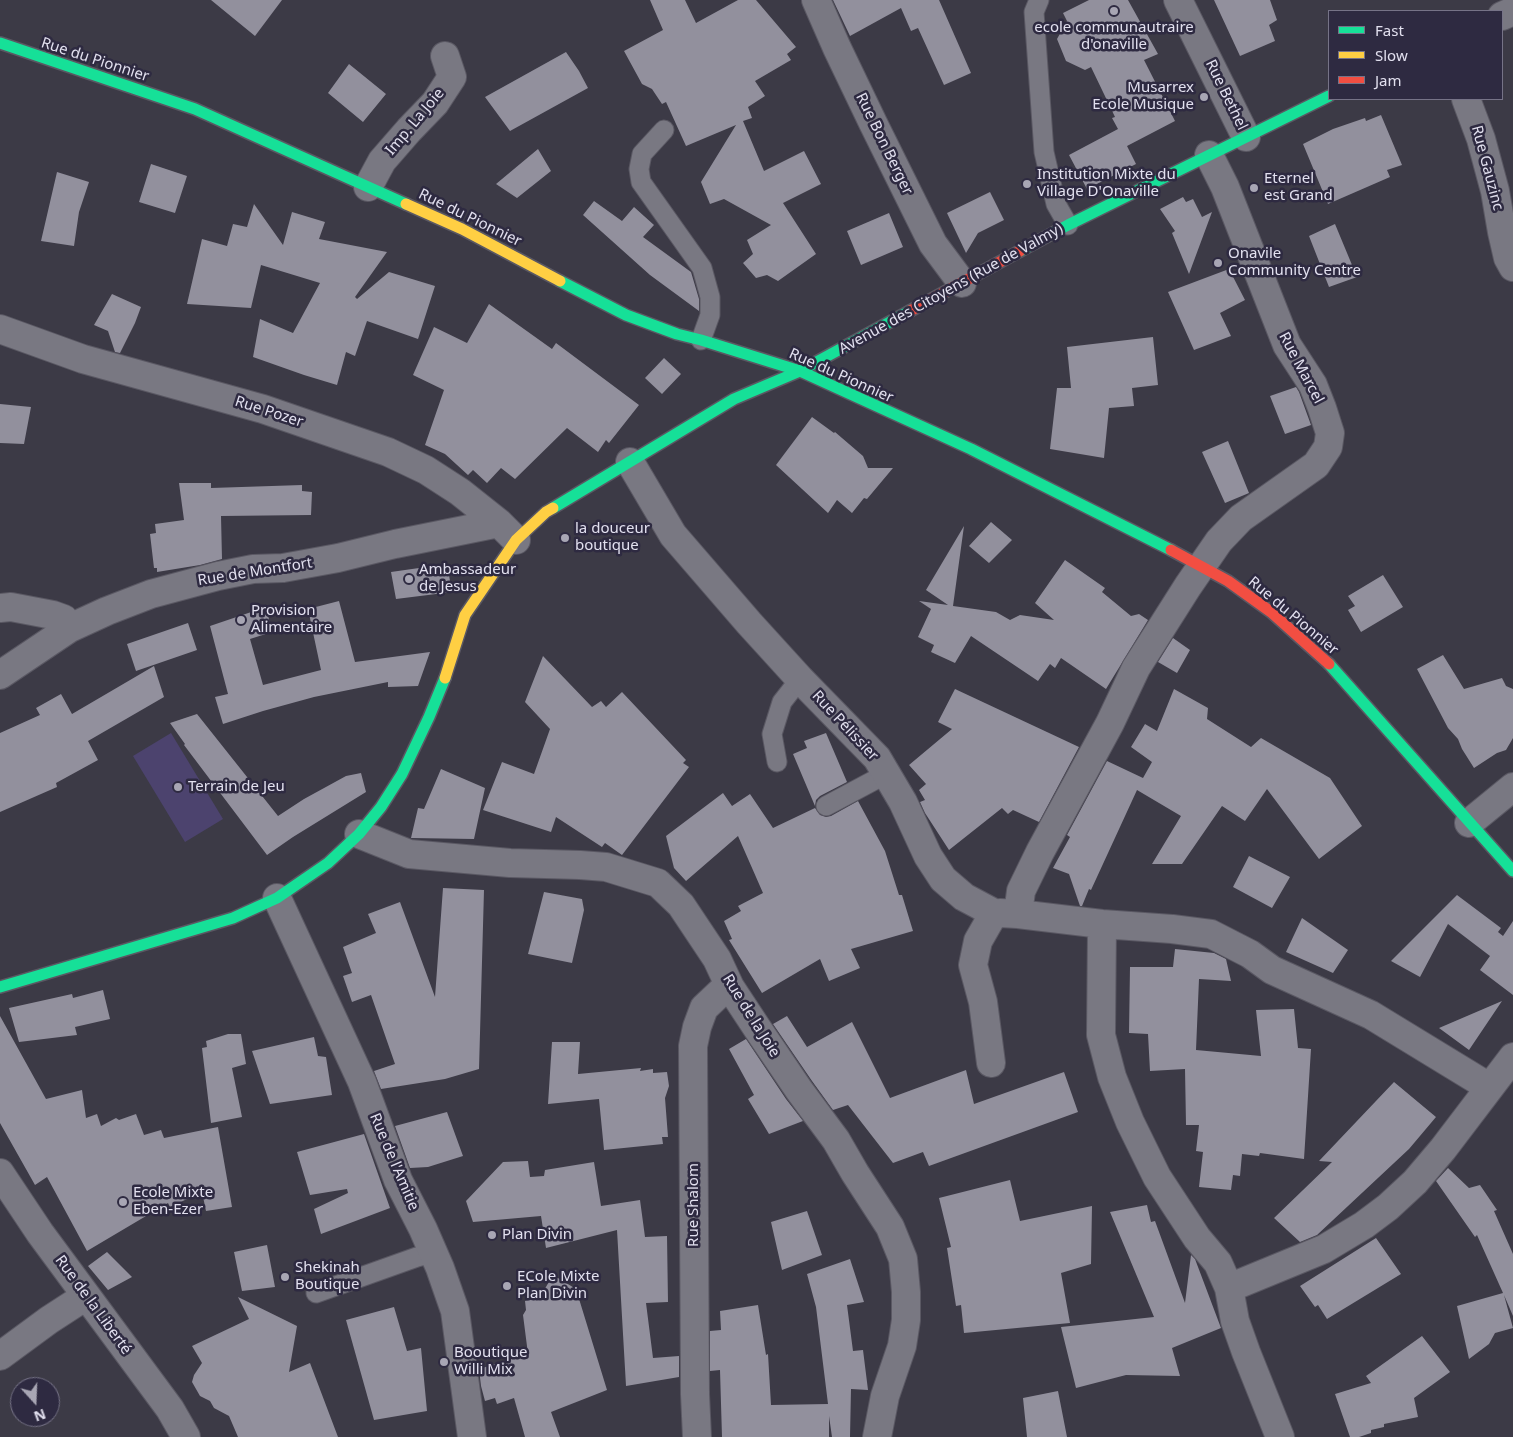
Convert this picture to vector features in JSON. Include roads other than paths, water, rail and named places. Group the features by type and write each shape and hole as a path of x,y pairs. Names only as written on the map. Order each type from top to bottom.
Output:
{"street":[{"name":"Rue Bon Berger","path":"816,0 869,115 933,244 962,283"},
{"name":"Rue Bethel","path":"1178,0 1246,137"},
{"name":"Rue du Pionnier","path":"0,43 195,109 462,229 626,315 677,334 800,371 971,449 1202,566 1228,581 1271,612 1328,664 1513,871"},
{"name":"Imp. La Joie","path":"368,187 382,161 435,103 452,77 445,56"},
{"name":"Avenue des Citoyens (Rue de Valmy)","path":"0,987 233,918 277,898 328,863 359,834 381,807 402,774 449,669 465,616 507,532 546,512 734,399 800,371 1068,225 1328,96"},
{"name":"Rue Gauzinc","path":"1466,100 1481,139 1495,191 1508,258 1513,267"},
{"name":"Rue Marcel","path":"1006,913 1021,891 1110,723 1136,668 1202,566 1220,541 1241,518 1316,466 1328,447 1330,434 1313,385 1287,345 1232,205 1209,155"},
{"name":"Rue Pozer","path":"0,329 83,359 263,409 388,452 426,470 460,492 507,532"},
{"name":"Rue Pélissier","path":"630,462 673,535 749,624 877,758 903,802 928,856 943,879 964,898 1006,913 1211,934 1250,954 1272,970 1371,1015 1489,1087"},
{"name":"Rue de Montfort","path":"0,675 70,628 151,594 209,578 253,569 283,568 338,558 395,544 507,532"},
{"path":"0,608 11,607 53,615 64,619 70,628"},
{"path":"1469,824 1513,787"},
{"name":"Rue de la Joie","path":"359,834 409,854 510,863 606,867 658,883 681,905 717,959 730,987 799,1090 836,1140 890,1227 903,1259 906,1320 902,1346 885,1396 877,1437"},
{"name":"Rue de l'Amitie","path":"277,898 362,1082 398,1180 434,1253 455,1311 472,1437"},
{"path":"991,1063 983,1002 973,964 978,941 1006,913"},
{"path":"1102,924 1101,1035 1112,1078 1130,1122 1157,1177 1197,1238 1218,1263 1229,1288 1235,1321 1246,1352 1280,1437"},
{"name":"Rue Shalom","path":"697,1437 695,1394 693,1046 704,1008 722,991 730,987"},
{"path":"1229,1288 1324,1249 1364,1225 1388,1207 1415,1182 1442,1150 1513,1057"},
{"name":"Rue de la Liberté","path":"0,1173 40,1233 170,1409 186,1437"},
{"path":"0,1356 86,1296"}],"lane":[{"path":"1038,0 1034,12 1044,152 1056,204 1068,225"},
{"path":"664,130 642,154 639,169 641,182 702,268 710,297 710,315 700,340"},
{"path":"777,762 772,734 782,702 800,679"},
{"path":"826,806 886,774"},
{"path":"316,1293 417,1257 434,1253"}],"place":[{"name":"ecole communautraire d'onaville","path":"1114,11"},
{"name":"Musarrex Ecole Musique","path":"1204,97"},
{"name":"Institution Mixte du Village D'Onaville","path":"1027,184"},
{"name":"Eternel est Grand","path":"1254,188"},
{"name":"Onavile Community Centre","path":"1218,263"},
{"name":"la douceur boutique","path":"565,538"},
{"name":"Ambassadeur de Jesus","path":"409,579"},
{"name":"Provision Alimentaire","path":"241,620"},
{"name":"Terrain de Jeu","path":"178,787"},
{"name":"Ecole Mixte Eben-Ezer","path":"123,1202"},
{"name":"Plan Divin","path":"492,1235"},
{"name":"Shekinah Boutique","path":"285,1277"},
{"name":"ECole Mixte Plan Divin","path":"507,1286"},
{"name":"Booutique Willi Mix","path":"444,1362"}]}
